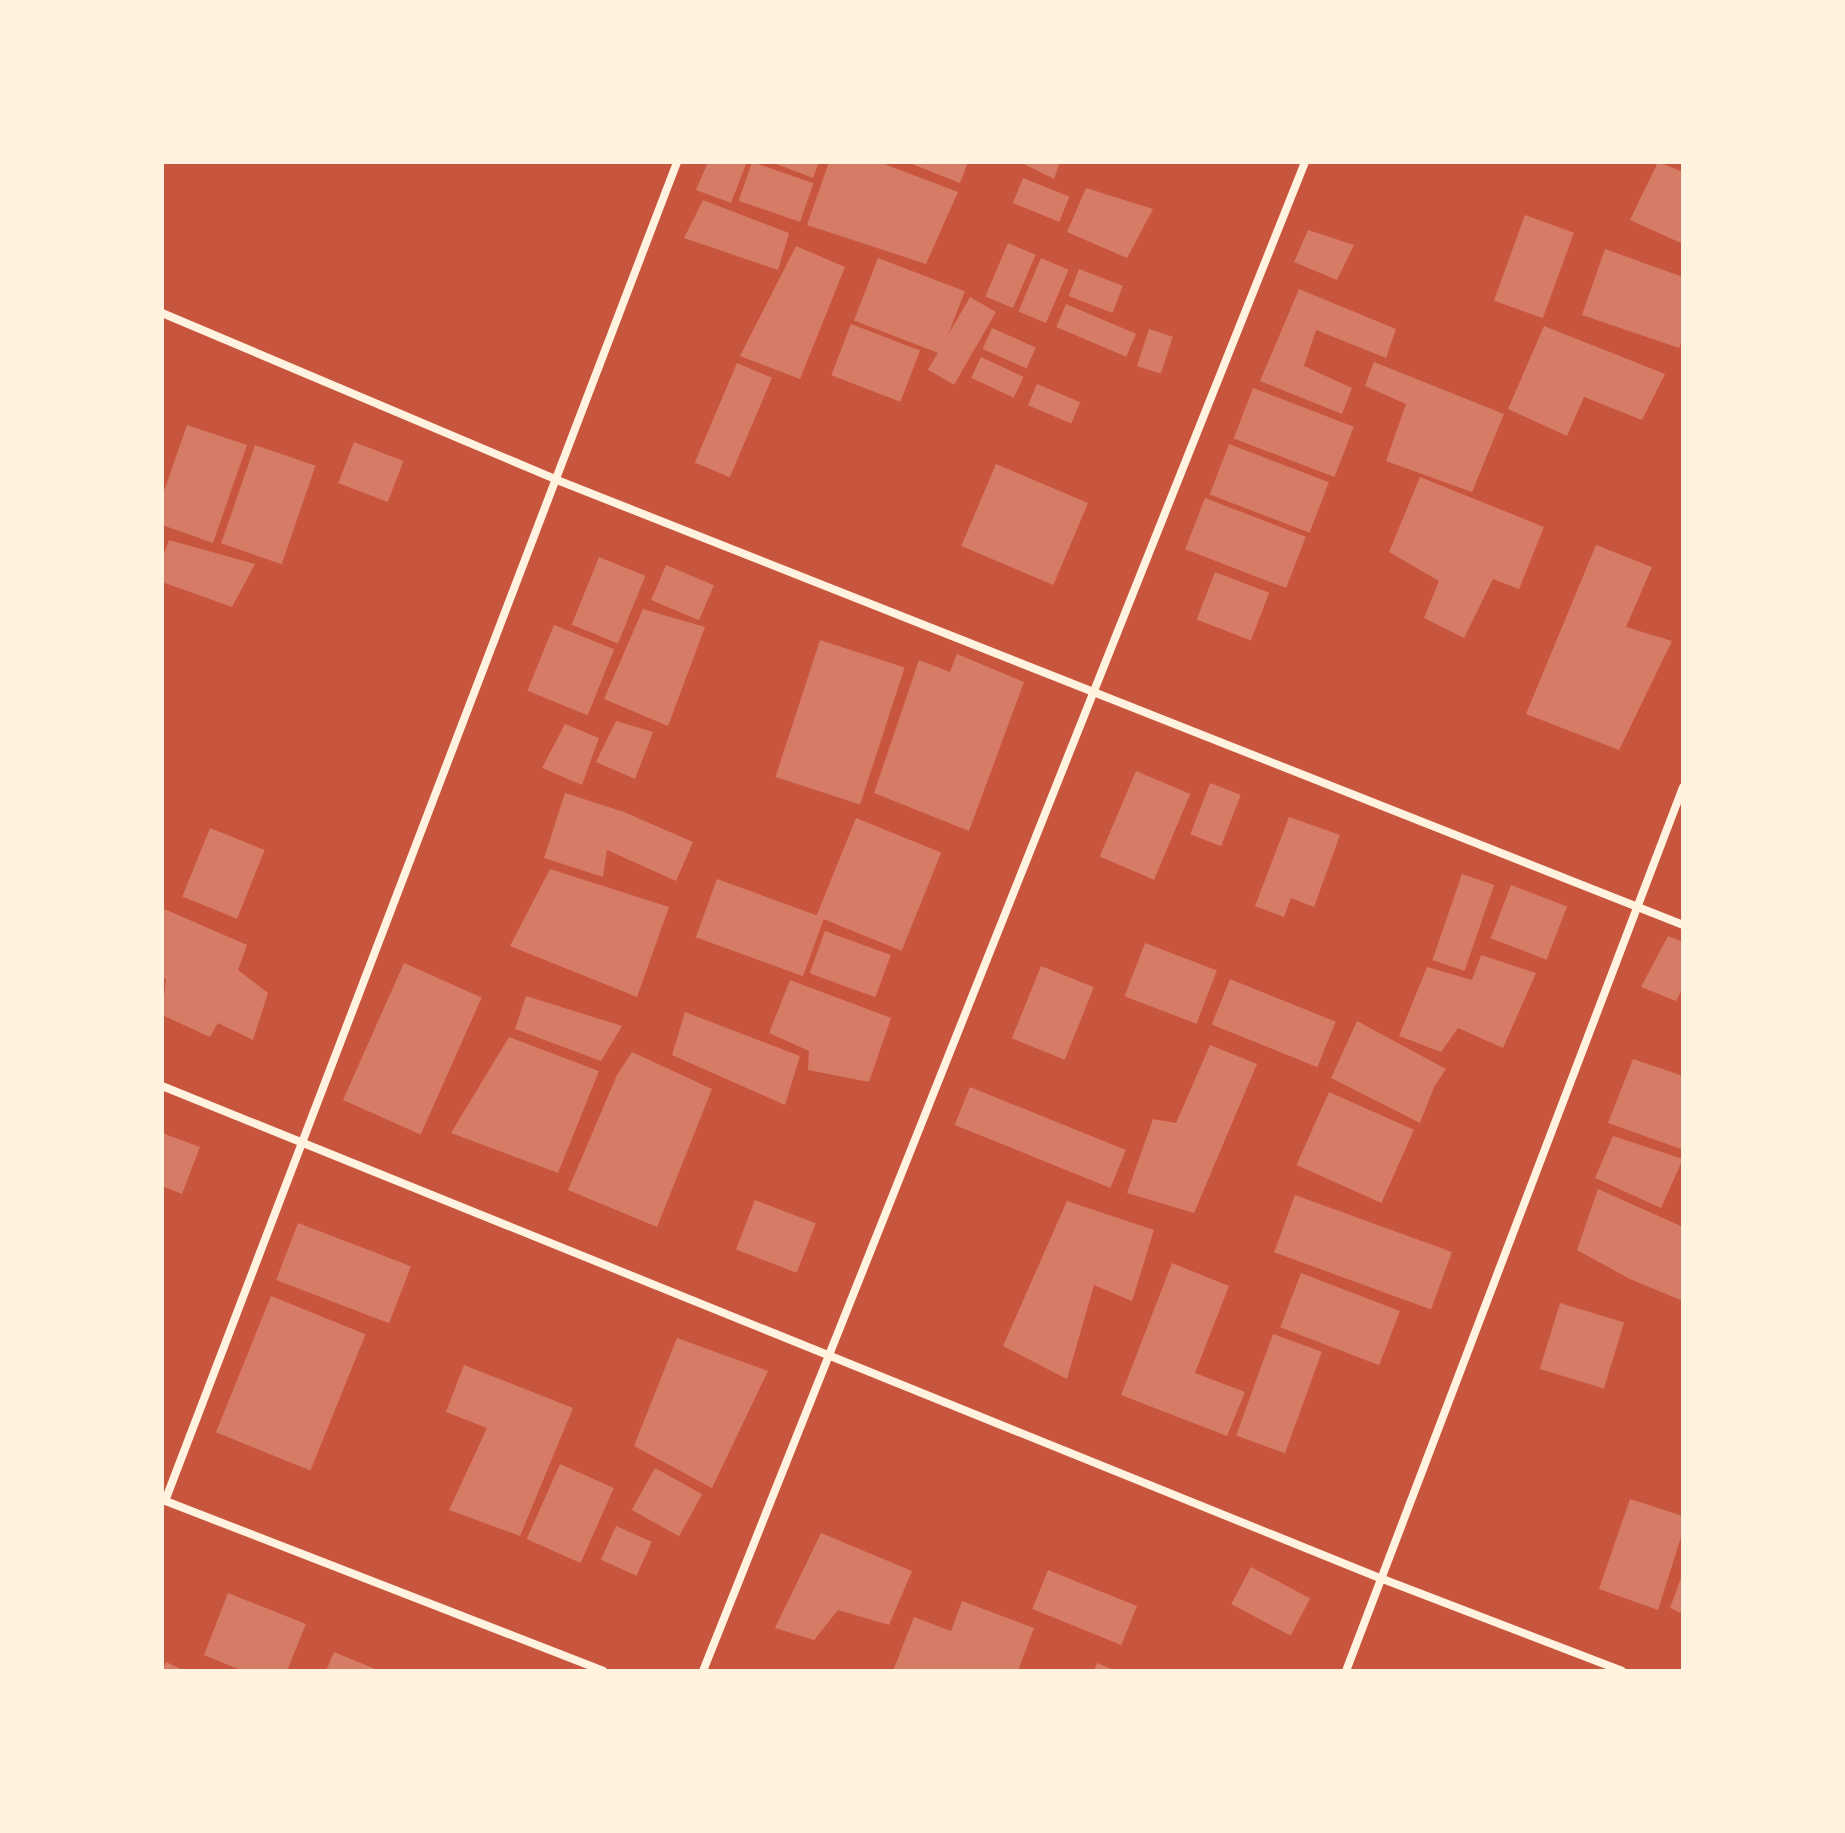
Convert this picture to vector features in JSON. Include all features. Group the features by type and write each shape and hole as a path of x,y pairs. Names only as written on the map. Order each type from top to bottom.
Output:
{"street":[{"path":"603,1671 163,1500 677,162"},
{"path":"703,1671 1090,694 1305,162"},
{"path":"162,313 557,480 1090,694 1683,925"},
{"path":"1346,1671 1683,787"},
{"path":"162,1086 1380,1578 1622,1671"}],"building":[{"path":"708,162 746,164 731,203 696,190"},
{"path":"752,162 813,183 800,222 739,201"},
{"path":"771,162 819,162 813,178"},
{"path":"829,162 879,162 958,192 926,264 807,225"},
{"path":"907,162 968,162 960,183"},
{"path":"1020,162 1060,162 1054,179"},
{"path":"1658,162 1683,172 1683,244 1630,220"},
{"path":"1023,178 1069,197 1059,222 1013,203"},
{"path":"1086,188 1153,209 1127,258 1067,232"},
{"path":"703,200 789,233 778,270 684,238"},
{"path":"1525,215 1574,233 1543,318 1494,301"},
{"path":"1308,230 1354,245 1337,280 1294,262"},
{"path":"1008,243 1036,255 1013,308 985,296"},
{"path":"796,246 845,267 800,379 740,356"},
{"path":"1605,249 1683,277 1683,339 1679,348 1582,315"},
{"path":"878,258 965,291 941,354 854,321"},
{"path":"1041,258 1069,270 1046,323 1018,311"},
{"path":"1079,269 1123,286 1112,313 1069,296"},
{"path":"1299,289 1396,329 1386,358 1316,330 1304,366 1352,388 1342,414 1260,381"},
{"path":"970,297 996,312 954,385 928,370"},
{"path":"1066,304 1136,334 1126,357 1056,327"},
{"path":"851,324 920,351 900,402 831,375"},
{"path":"1544,326 1665,374 1642,420 1584,397 1567,436 1508,409"},
{"path":"992,328 1036,348 1026,369 983,349"},
{"path":"1149,329 1173,337 1161,374 1137,366"},
{"path":"981,357 1024,377 1014,398 971,378"},
{"path":"1374,362 1504,414 1472,492 1386,461 1406,404 1365,386"},
{"path":"737,363 772,378 730,477 695,462"},
{"path":"1037,384 1080,402 1071,424 1028,405"},
{"path":"1253,388 1354,427 1334,477 1234,438"},
{"path":"187,425 247,445 213,543 162,525 162,497"},
{"path":"354,442 403,461 388,502 338,483"},
{"path":"1229,444 1329,482 1310,533 1210,494"},
{"path":"255,445 316,466 282,564 221,543"},
{"path":"996,464 1088,503 1053,585 961,546"},
{"path":"1420,477 1544,527 1519,589 1493,579 1464,638 1424,618 1439,581 1389,552"},
{"path":"1205,498 1306,537 1286,588 1185,549"},
{"path":"169,540 255,564 232,607 162,582 162,560"},
{"path":"1596,545 1652,567 1626,627 1672,641 1619,750 1526,714"},
{"path":"599,557 645,576 618,643 572,625"},
{"path":"666,565 714,585 699,620 651,600"},
{"path":"1215,572 1269,593 1251,640 1197,620"},
{"path":"643,609 705,627 668,726 604,699"},
{"path":"554,625 614,649 588,715 527,691"},
{"path":"820,640 905,668 860,804 776,777"},
{"path":"957,654 1024,682 969,831 874,793 919,660 950,672"},
{"path":"616,721 653,732 635,779 596,762"},
{"path":"565,724 599,738 582,785 542,768"},
{"path":"1136,771 1190,794 1154,880 1100,857"},
{"path":"1210,783 1241,795 1221,846 1190,834"},
{"path":"565,793 624,812 693,842 676,881 607,850 603,877 544,858"},
{"path":"1289,817 1340,835 1314,907 1291,898 1284,917 1255,906"},
{"path":"856,818 941,852 902,951 816,916"},
{"path":"210,828 265,850 237,919 182,897"},
{"path":"550,869 669,907 637,997 510,946"},
{"path":"1462,874 1494,885 1465,971 1432,960"},
{"path":"717,879 824,918 803,976 696,937"},
{"path":"1511,885 1567,907 1547,960 1491,938"},
{"path":"162,908 247,945 238,970 268,993 253,1040 218,1023 210,1037 162,1015 166,979 162,978"},
{"path":"825,931 891,955 875,997 810,973"},
{"path":"1668,936 1683,942 1683,988 1676,1001 1641,987"},
{"path":"1145,943 1217,971 1196,1024 1125,996"},
{"path":"1481,955 1536,973 1503,1048 1458,1028 1441,1052 1399,1036 1427,967 1472,980"},
{"path":"404,963 482,998 421,1135 343,1100"},
{"path":"1041,966 1094,987 1065,1060 1012,1038"},
{"path":"1230,979 1336,1022 1317,1067 1212,1024"},
{"path":"790,980 891,1018 869,1082 808,1070 809,1051 769,1033"},
{"path":"526,996 622,1026 601,1061 515,1029"},
{"path":"685,1012 800,1056 785,1105 672,1055"},
{"path":"1357,1021 1446,1069 1434,1087 1420,1123 1331,1078"},
{"path":"509,1037 599,1071 558,1173 451,1133"},
{"path":"1210,1045 1257,1064 1194,1213 1127,1193 1153,1119 1176,1123"},
{"path":"632,1052 712,1089 657,1227 568,1190 617,1075"},
{"path":"1633,1059 1683,1076 1681,1149 1608,1123"},
{"path":"970,1087 1126,1150 1110,1188 955,1125"},
{"path":"1329,1092 1414,1130 1381,1203 1296,1165"},
{"path":"162,1133 200,1147 182,1194 162,1186"},
{"path":"1613,1136 1683,1159 1661,1208 1595,1178"},
{"path":"1598,1189 1683,1227 1683,1301 1630,1279 1577,1250"},
{"path":"1295,1195 1452,1252 1431,1309 1274,1252"},
{"path":"755,1200 816,1223 797,1273 736,1249"},
{"path":"1067,1201 1154,1230 1132,1301 1094,1285 1067,1379 1003,1346"},
{"path":"298,1223 411,1266 389,1323 276,1280"},
{"path":"1172,1263 1229,1286 1195,1373 1245,1392 1227,1436 1121,1395"},
{"path":"1301,1273 1400,1311 1379,1365 1280,1327"},
{"path":"271,1296 366,1334 311,1471 216,1432"},
{"path":"1560,1303 1624,1323 1604,1389 1540,1369"},
{"path":"1273,1334 1322,1352 1285,1453 1236,1435"},
{"path":"677,1338 768,1371 712,1488 634,1446"},
{"path":"464,1365 573,1408 520,1536 449,1510 487,1428 446,1412"},
{"path":"560,1464 614,1488 581,1563 527,1539"},
{"path":"655,1468 702,1494 679,1536 632,1510"},
{"path":"1630,1499 1683,1516 1683,1531 1658,1610 1599,1589"},
{"path":"616,1526 652,1542 637,1576 601,1560"},
{"path":"821,1533 912,1571 889,1625 838,1610 814,1640 775,1628"},
{"path":"1251,1567 1310,1598 1290,1636 1231,1604"},
{"path":"1048,1570 1137,1606 1121,1645 1032,1609"},
{"path":"1683,1572 1683,1614 1670,1608"},
{"path":"228,1593 306,1624 287,1671 243,1671 204,1655"},
{"path":"962,1601 1034,1628 1018,1671 893,1671 914,1617 951,1631"},
{"path":"334,1652 380,1671 326,1671"},
{"path":"166,1662 185,1671 162,1671"},
{"path":"1097,1663 1117,1671 1094,1671"}]}
